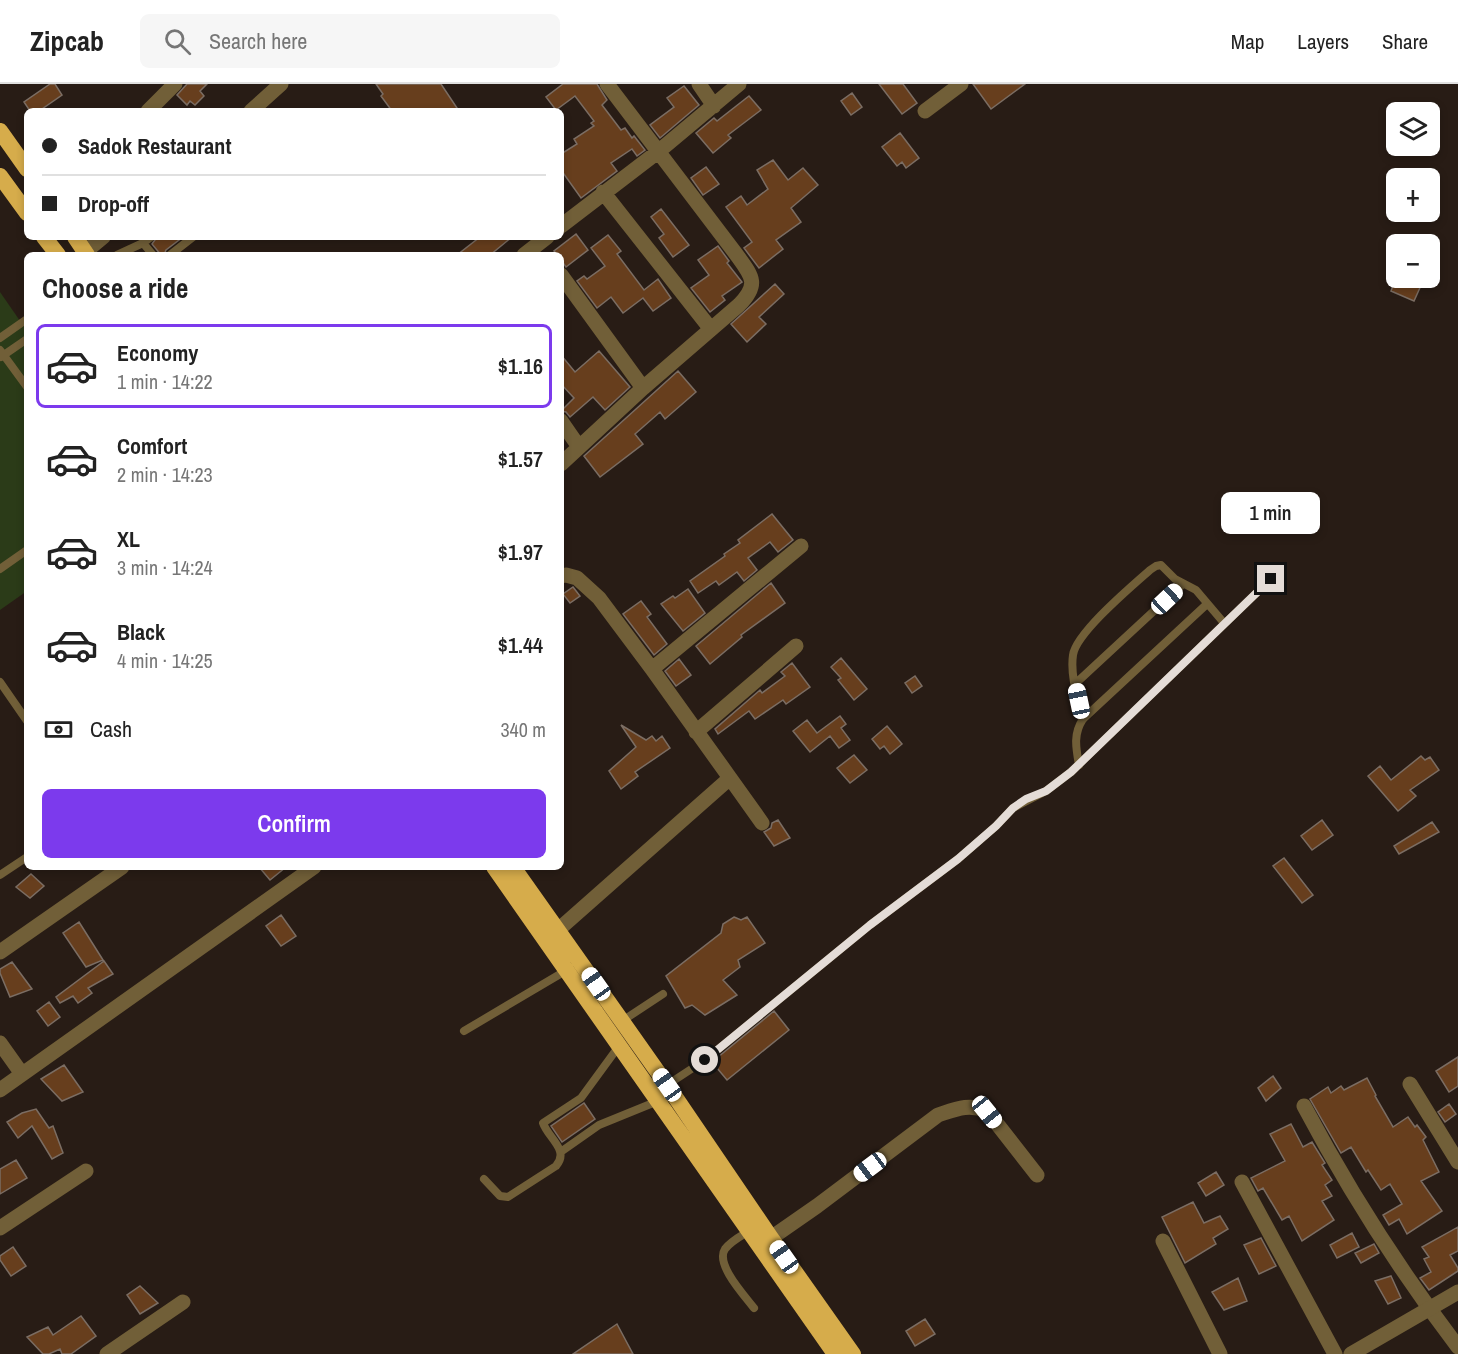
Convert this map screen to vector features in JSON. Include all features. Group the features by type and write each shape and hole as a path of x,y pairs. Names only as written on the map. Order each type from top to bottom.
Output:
{"highway":[{"path":"0,131 24,165"},
{"path":"0,176 24,209"},
{"path":"46,240 56,252"},
{"path":"496,870 836,1354"},
{"path":"515,870 853,1354"}],"street":[{"path":"151,108 175,84"},
{"path":"254,108 281,84"},
{"path":"564,461 750,294 752,284 744,264 607,84"},
{"path":"699,84 714,106"},
{"path":"564,224 659,151 739,84"},
{"path":"925,111 961,84"},
{"path":"603,192 710,328"},
{"path":"87,252 100,240"},
{"path":"530,252 544,245"},
{"path":"564,279 643,388"},
{"path":"564,425 579,447"},
{"path":"652,669 801,546"},
{"path":"564,575 577,578 598,598 652,669 762,823"},
{"path":"696,732 796,646"},
{"path":"558,930 730,778"},
{"path":"0,952 118,870"},
{"path":"0,1090 310,870"},
{"path":"0,1043 22,1074"},
{"path":"1410,1084 1458,1162"},
{"path":"771,1238 938,1115 959,1107 976,1106 987,1112 1037,1175"},
{"path":"1304,1106 1333,1162 1409,1282 1458,1347"},
{"path":"0,1228 86,1171"},
{"path":"1242,1182 1335,1354"},
{"path":"1163,1241 1220,1354"},
{"path":"1351,1354 1458,1292"},
{"path":"107,1354 183,1302"}],"lane":[{"path":"124,252 147,240"},
{"path":"173,252 188,240"},
{"path":"143,243 150,252"},
{"path":"0,338 24,321"},
{"path":"24,341 1,354 24,383"},
{"path":"0,569 24,552"},
{"path":"1083,719 1075,684 1073,653 1078,642 1090,627 1150,570 1161,566 1183,585 1196,590 1224,623"},
{"path":"667,1085 713,1053 870,925 958,859 1013,808 1026,799 1046,791 1079,765 1271,579"},
{"path":"1075,684 1183,585"},
{"path":"1079,765 1075,739 1076,728 1083,719 1207,604"},
{"path":"0,682 24,717"},
{"path":"0,875 24,858"},
{"path":"464,1031 567,970"},
{"path":"622,1021 663,994"},
{"path":"484,1179 501,1196 508,1197 556,1166 561,1159 561,1151 543,1125 544,1122 565,1112 580,1098 619,1046"},
{"path":"561,1151 580,1134 658,1101"},
{"path":"749,1231 729,1245 722,1257 726,1269 754,1308"}],"green space":[{"path":"0,292 24,327 24,593 0,610"}],"building":[{"path":"50,84 55,84 62,95 43,108 28,108 24,102"},
{"path":"187,84 207,84 200,91 204,96 195,105 190,101 187,105 177,95"},
{"path":"376,84 441,84 457,108 390,108 381,96 383,94"},
{"path":"563,84 597,84 607,100 602,105 621,130 625,128 645,150 637,156 632,149 611,163 617,171 581,198 564,174 564,152 577,144 574,139 594,126 591,123 594,121 575,96 559,108 554,108 546,97"},
{"path":"879,84 903,84 917,103 902,114"},
{"path":"973,84 1025,84 991,109"},
{"path":"684,86 699,105 660,138 650,125 674,107 667,98"},
{"path":"852,93 862,107 851,115 841,101"},
{"path":"749,96 761,110 728,135 731,138 713,153 696,133 714,118 717,121"},
{"path":"900,133 919,158 906,168 902,162 897,166 882,147"},
{"path":"773,160 788,180 803,168 818,185 791,208 801,222 776,240 783,249 759,268 744,248 752,242 726,207 741,196 747,205 768,189 757,170"},
{"path":"706,167 719,184 703,195 691,178"},
{"path":"661,209 689,245 673,257 659,238 664,234 651,217"},
{"path":"576,234 588,250 566,267 564,252 554,251"},
{"path":"608,235 621,251 617,254 644,290 658,279 671,298 653,311 643,298 623,313 611,297 597,308 577,281 584,276 587,279 605,266 591,248"},
{"path":"155,240 179,240 165,252 159,252 152,244"},
{"path":"476,240 508,240 494,252 461,252"},
{"path":"718,246 729,261 727,263 742,282 722,296 725,300 710,312 691,288 709,275 698,260"},
{"path":"775,284 784,294 759,317 766,324 747,342 731,324"},
{"path":"1392,288 1420,288 1414,301 1391,291"},
{"path":"599,351 630,387 605,410 593,397 570,417 564,412 564,408 574,398 564,387 564,359 575,372"},
{"path":"678,371 696,392 665,419 660,412 635,434 643,444 600,477 584,456"},
{"path":"772,514 793,540 778,552 770,542 748,558 757,570 744,581 737,572 719,585 716,581 698,593 690,581 725,556 724,554 740,543 738,540"},
{"path":"771,583 785,603 741,635 742,637 710,664 696,646"},
{"path":"573,587 580,596 570,603 564,593"},
{"path":"688,589 705,613 683,631 661,604"},
{"path":"641,601 651,614 647,617 667,644 654,655 623,614"},
{"path":"841,658 867,689 854,700 838,680 841,678 831,667"},
{"path":"679,659 691,675 676,686 665,671"},
{"path":"792,663 810,687 786,704 783,700 755,719 749,711 718,734 715,729 760,690 762,693 785,676 781,672"},
{"path":"915,676 922,686 912,693 905,683"},
{"path":"840,716 846,724 841,728 850,740 839,748 830,736 810,752 793,731 807,720 817,733"},
{"path":"621,725 646,740 652,736 656,741 662,736 670,748 635,772 638,776 621,789 609,771 636,747"},
{"path":"887,726 902,744 890,754 884,746 880,749 872,739"},
{"path":"854,755 867,770 850,783 837,768"},
{"path":"1421,756 1425,760 1430,757 1439,770 1410,790 1416,796 1398,811 1368,776 1380,766 1391,780"},
{"path":"778,820 790,838 774,846 764,832"},
{"path":"1322,820 1333,835 1312,850 1301,836"},
{"path":"1432,822 1439,832 1399,854 1394,846"},
{"path":"1284,858 1313,895 1302,903 1273,866"},
{"path":"262,870 282,870 270,880"},
{"path":"31,874 44,886 30,898 16,887"},
{"path":"281,915 296,936 281,946 266,926"},
{"path":"734,917 741,920 747,917 765,943 738,960 740,967 723,980 737,995 705,1015 692,1005 685,1008 666,976 721,933 723,924"},
{"path":"79,922 103,960 86,967 63,933"},
{"path":"104,961 113,974 88,988 92,993 78,1003 73,996 60,1003 56,997"},
{"path":"12,962 32,989 10,997 0,969"},
{"path":"49,1002 60,1017 48,1026 37,1011"},
{"path":"774,1011 789,1030 727,1080 712,1062"},
{"path":"1458,1057 1458,1086 1449,1092 1436,1071"},
{"path":"64,1065 83,1092 62,1101 41,1079"},
{"path":"1273,1076 1281,1088 1266,1101 1258,1088"},
{"path":"1367,1078 1393,1127 1408,1117 1415,1127 1417,1125 1426,1137 1423,1140 1439,1172 1421,1181 1442,1211 1407,1234 1399,1219 1389,1225 1383,1215 1402,1204 1390,1184 1381,1190 1368,1170 1366,1172 1351,1147 1341,1153 1310,1099 1328,1087 1331,1093 1341,1086 1344,1090"},
{"path":"584,1103 595,1119 562,1142 551,1126"},
{"path":"1449,1104 1456,1114 1445,1122 1438,1112"},
{"path":"36,1109 49,1128 53,1126 63,1153 52,1159 32,1126 18,1138 7,1122 22,1113"},
{"path":"1291,1124 1303,1147 1312,1142 1325,1163 1322,1165 1332,1180 1325,1185 1332,1196 1322,1201 1334,1220 1302,1241 1289,1216 1282,1220 1263,1188 1258,1191 1251,1178 1285,1161 1270,1134"},
{"path":"16,1160 27,1178 0,1194 0,1169"},
{"path":"1216,1172 1224,1185 1206,1196 1198,1183"},
{"path":"1193,1202 1204,1223 1220,1216 1228,1229 1213,1238 1216,1244 1185,1263 1162,1217"},
{"path":"1458,1227 1458,1251 1450,1255 1458,1271 1429,1290 1420,1278 1431,1272 1424,1259 1429,1257 1422,1247"},
{"path":"1352,1233 1359,1247 1337,1258 1330,1245"},
{"path":"1261,1238 1276,1266 1259,1274 1244,1245"},
{"path":"1374,1244 1379,1253 1361,1263 1355,1253"},
{"path":"13,1247 26,1266 11,1276 0,1260 0,1256"},
{"path":"1391,1276 1401,1298 1388,1304 1375,1281"},
{"path":"1238,1278 1247,1301 1224,1310 1212,1292"},
{"path":"140,1286 158,1303 140,1314 127,1295"},
{"path":"81,1316 96,1336 71,1354 62,1354 60,1349 43,1354 27,1337 48,1327 53,1335"},
{"path":"925,1319 935,1334 915,1346 906,1331"},
{"path":"617,1324 633,1354 573,1354"}],"route":[{"path":"705,1060 870,925 958,859 1013,808 1026,799 1046,791 1071,772 1271,579"}]}
